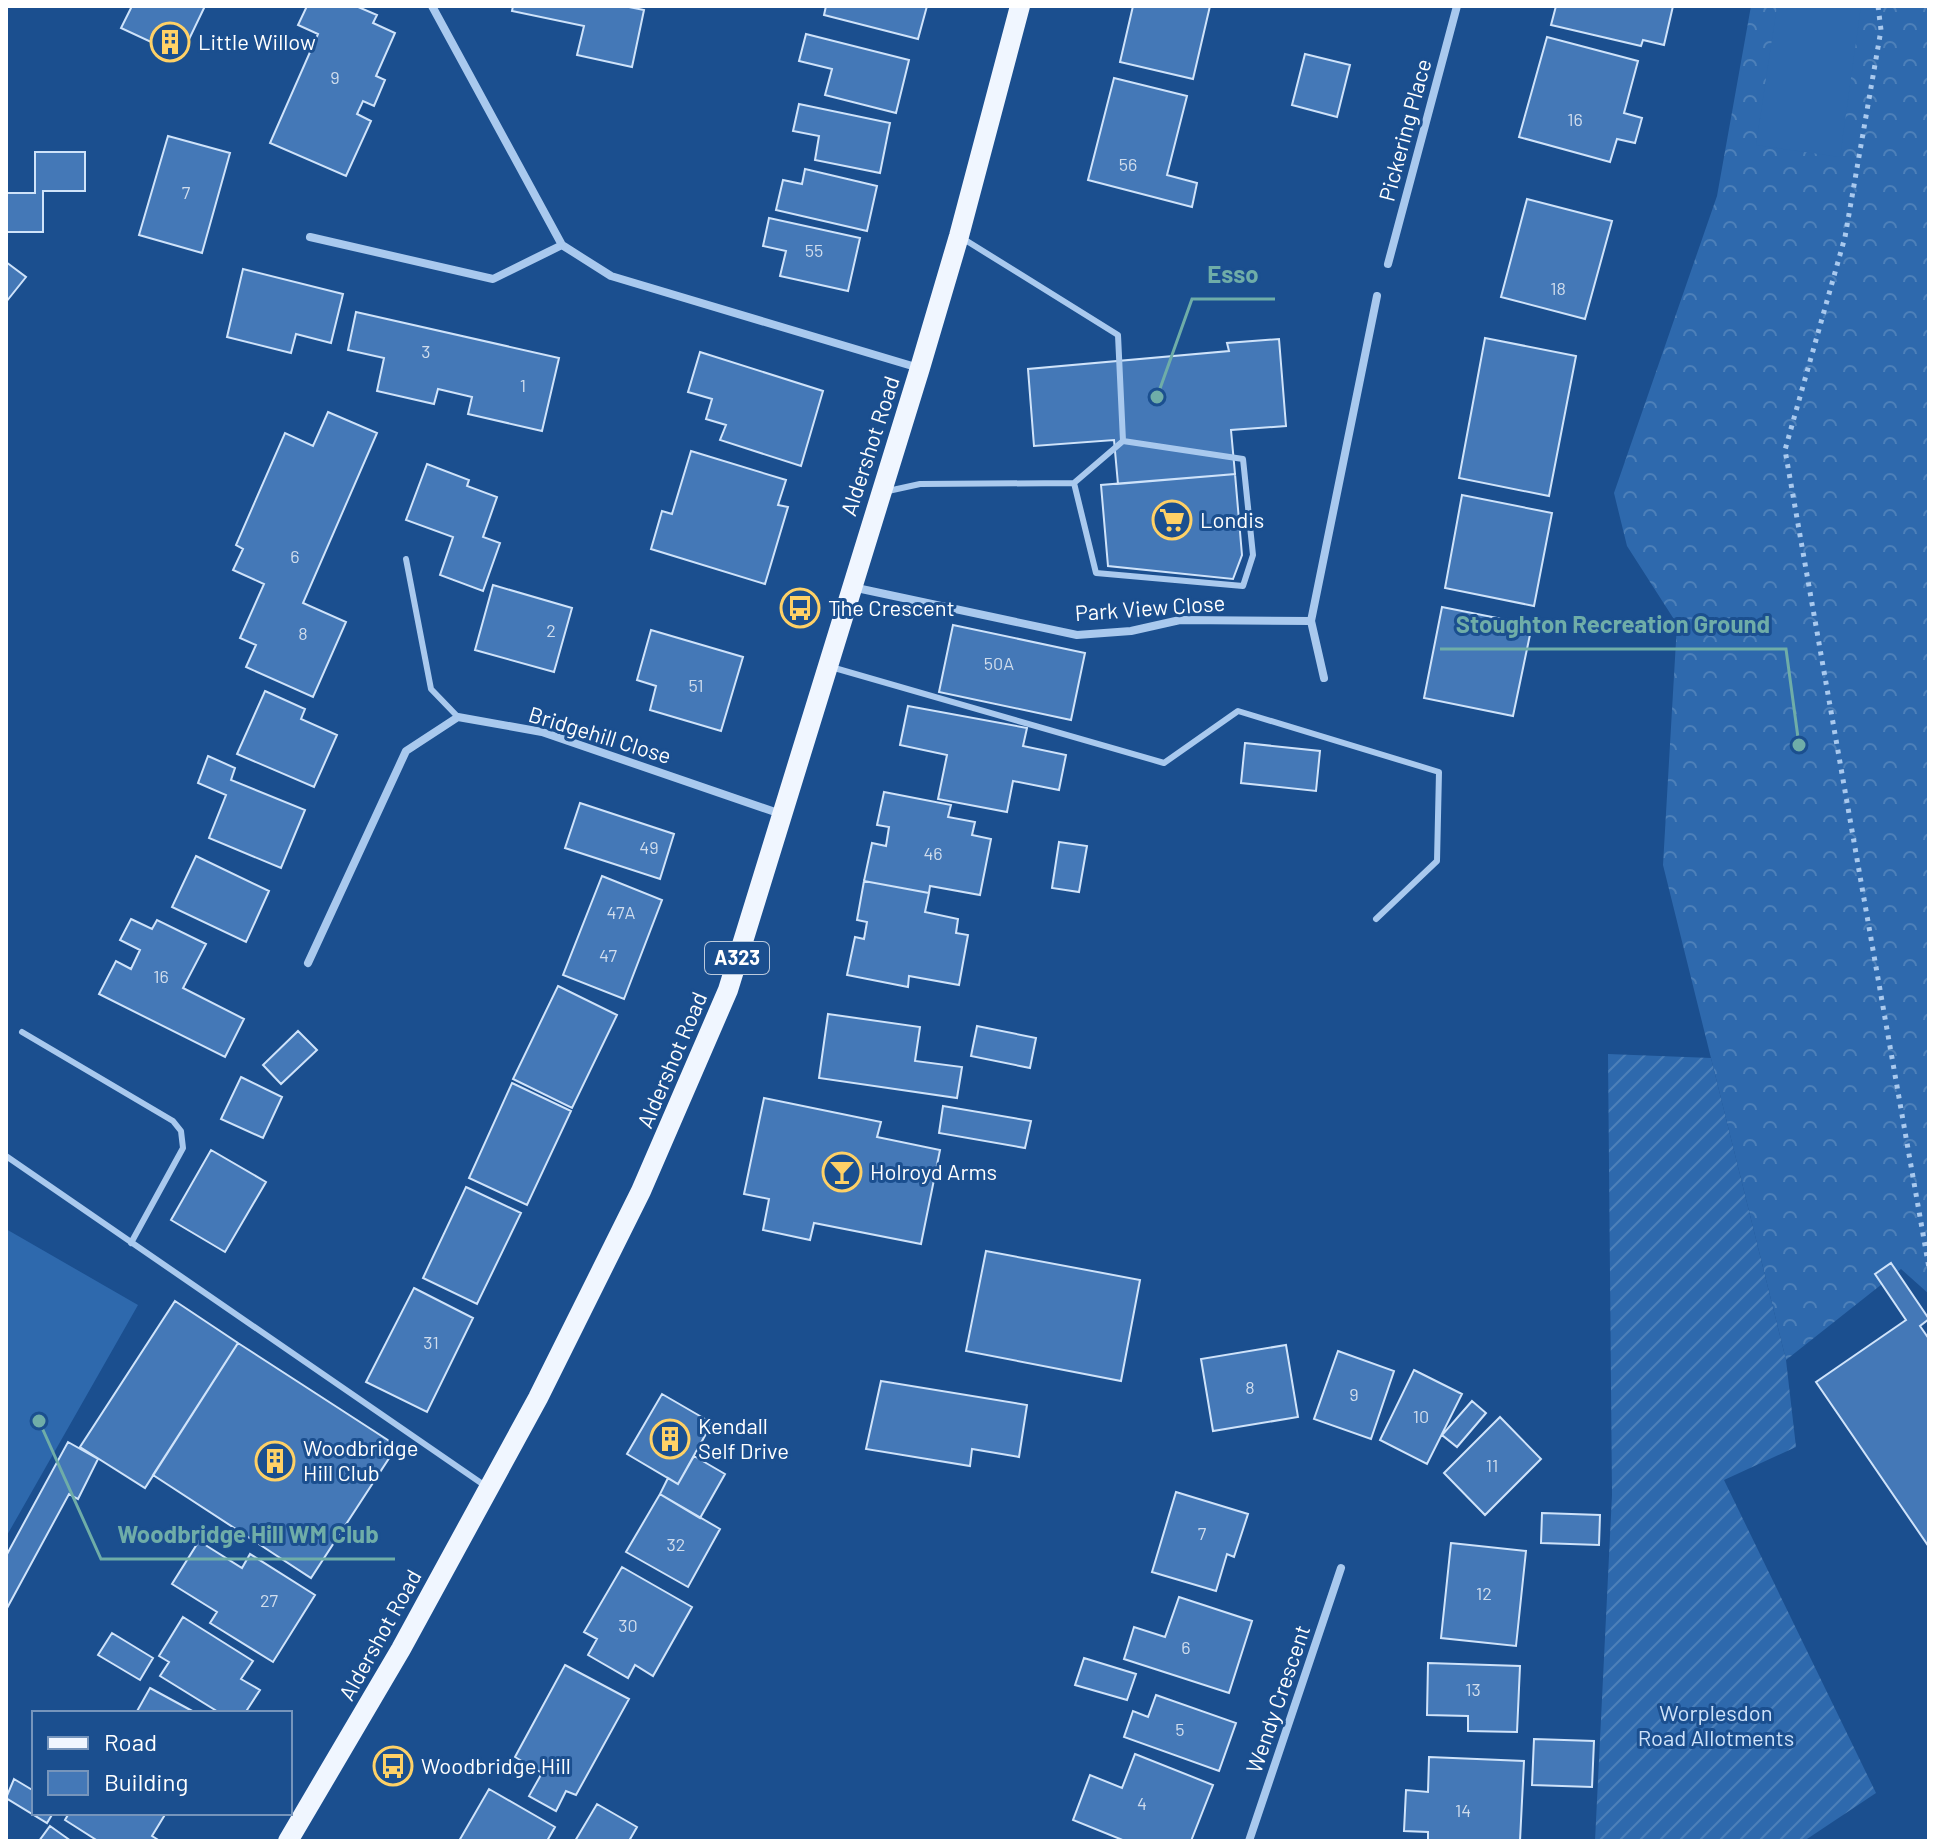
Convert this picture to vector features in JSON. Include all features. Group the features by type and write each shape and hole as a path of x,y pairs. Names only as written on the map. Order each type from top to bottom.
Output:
{"main road":[{"name":"Aldershot Road","path":"288,1841 386,1675 489,1488 604,1267 685,1092 728,990 920,368 959,236 1020,6"}],"street":[{"path":"432,6 562,245 611,276 920,368"},
{"name":"Pickering Place","path":"1388,264 1457,6"},
{"path":"310,237 493,279 562,245"},
{"path":"1324,678 1311,621 1377,296"},
{"name":"Park View Close","path":"851,587 1077,635 1131,631 1180,620 1311,621"},
{"path":"308,963 406,751 458,717"},
{"name":"Bridgehill Close","path":"458,717 542,732 781,814"},
{"name":"Wendy Crescent","path":"1249,1841 1341,1568"}],"lane":[{"path":"959,236 1118,335 1123,441"},
{"path":"879,493 920,484 1074,483 1123,441 1243,459 1253,555 1243,586 1096,573 1074,483"},
{"path":"406,559 431,689 458,717"},
{"path":"828,666 1164,763 1238,711 1439,772 1437,861 1376,919"},
{"path":"22,1032 173,1121 181,1131 183,1148 131,1243"},
{"path":"6,1156 489,1488"}],"path":[{"path":"1878,6 1881,30 1845,237 1785,450 1929,1268"}],"green space":[{"path":"1751,6 1929,6 1929,1294 1901,1269 1786,1360 1663,865 1677,624 1627,546 1614,493 1717,196"},
{"path":"1777,6 1861,6 1840,157 1756,145"},
{"name":"Worplesdon Road Allotments","path":"1608,1054 1711,1058 1786,1360 1796,1447 1724,1480 1876,1793 1804,1841 1595,1841 1612,1495"},
{"path":"6,1229 138,1305 6,1537"}],"building":[{"name":"Little Willow","path":"132,6 205,6 181,56 121,28"},
{"path":"307,6 356,6 377,15 373,23 395,33 376,76 385,80 374,106 363,101 357,114 371,121 346,176 270,143 318,34 298,25"},
{"path":"513,6 624,6 644,10 632,67 577,55 584,26 512,11"},
{"path":"826,6 927,6 918,39 824,15"},
{"path":"1133,6 1210,6 1193,79 1120,62"},
{"path":"1556,6 1673,6 1664,45 1643,40 1641,46 1551,25"},
{"path":"806,34 909,60 896,113 825,95 832,69 799,61"},
{"path":"1547,37 1638,61 1624,113 1642,118 1635,143 1617,139 1610,162 1519,137"},
{"path":"1305,54 1350,65 1337,117 1292,105"},
{"path":"1114,78 1187,96 1167,175 1197,183 1192,207 1088,180"},
{"path":"799,104 890,123 880,173 815,160 819,136 793,131"},
{"path":"168,136 230,153 202,253 139,235"},
{"path":"35,152 85,152 85,191 43,191 43,232 6,232 6,193 35,193"},
{"path":"805,169 877,186 867,231 776,210 783,180 802,184"},
{"path":"1527,199 1612,221 1585,319 1501,297"},
{"path":"769,218 860,238 848,291 780,276 786,251 763,246"},
{"path":"6,262 26,277 6,302"},
{"path":"243,269 343,294 331,343 296,334 291,353 227,337"},
{"path":"356,312 559,358 542,431 468,414 472,397 438,389 434,404 377,391 384,358 348,350"},
{"path":"1485,338 1576,356 1549,496 1459,478"},
{"path":"1279,339 1286,426 1231,430 1235,474 1118,484 1114,440 1034,446 1028,369 1229,351 1227,343"},
{"path":"700,352 823,391 801,466 720,440 726,425 706,419 712,399 688,392"},
{"path":"328,412 377,433 303,603 346,622 313,697 246,667 256,645 240,638 264,584 233,570 243,549 236,545 285,433 313,446"},
{"path":"691,451 786,480 778,505 788,507 765,584 651,549 662,511 672,514"},
{"path":"427,464 469,480 467,486 497,497 483,537 500,543 483,591 440,575 453,537 406,520"},
{"name":"Londis","path":"1235,474 1242,555 1233,579 1108,566 1101,485"},
{"path":"1462,495 1552,513 1534,606 1445,588"},
{"path":"493,585 572,608 554,672 475,650"},
{"path":"1442,607 1532,625 1513,716 1424,698"},
{"path":"953,625 1085,653 1071,720 939,692"},
{"path":"651,630 743,657 721,731 650,710 656,686 637,680"},
{"path":"265,691 305,709 301,719 337,735 314,787 237,754"},
{"path":"908,706 1027,728 1023,746 1066,755 1059,790 1013,781 1007,812 938,799 947,755 900,745"},
{"path":"1245,743 1320,751 1316,791 1241,783"},
{"path":"208,756 235,768 231,780 305,810 281,868 209,838 226,795 198,783"},
{"path":"884,792 951,805 948,817 975,822 972,835 991,839 980,895 930,886 929,893 864,881 872,843 886,846 889,827 877,825"},
{"path":"580,803 674,834 660,879 565,848"},
{"path":"1059,842 1087,846 1079,892 1052,888"},
{"path":"196,856 269,891 246,942 172,907"},
{"path":"602,876 662,900 624,999 563,975"},
{"path":"864,881 929,893 925,912 958,919 956,933 968,935 959,985 909,976 908,987 847,975 855,937 864,939 867,922 857,920"},
{"path":"131,919 152,929 157,920 206,944 183,988 244,1019 225,1057 99,994 116,961 131,969 140,950 120,940"},
{"path":"558,986 617,1015 572,1108 513,1079"},
{"path":"828,1014 920,1027 915,1061 962,1067 957,1098 819,1078"},
{"path":"977,1026 1036,1038 1030,1068 971,1056"},
{"path":"298,1031 317,1050 281,1084 263,1065"},
{"path":"241,1077 282,1097 263,1138 221,1119"},
{"path":"512,1083 571,1111 527,1205 469,1178"},
{"name":"Holroyd Arms","path":"764,1098 881,1122 877,1137 940,1150 921,1244 814,1223 810,1240 763,1230 769,1199 744,1194"},
{"path":"943,1106 1031,1121 1025,1148 939,1133"},
{"path":"211,1150 266,1182 225,1252 171,1220"},
{"path":"466,1187 521,1213 477,1304 423,1278"},
{"path":"986,1251 1140,1280 1121,1381 966,1351"},
{"path":"1891,1263 1929,1319 1920,1326 1929,1339 1929,1547 1816,1382 1906,1320 1875,1274"},
{"path":"414,1288 473,1318 427,1412 366,1382"},
{"path":"175,1301 238,1343 145,1488 80,1447"},
{"name":"Woodbridge Hill Club","path":"238,1343 397,1446 311,1578 153,1475"},
{"path":"1286,1345 1298,1417 1213,1431 1201,1359"},
{"path":"1338,1351 1394,1371 1371,1439 1314,1419"},
{"path":"1414,1370 1462,1394 1427,1464 1380,1440"},
{"path":"881,1381 1027,1405 1019,1457 972,1449 970,1466 866,1449"},
{"name":"Kendall Self Drive","path":"662,1394 712,1423 678,1484 627,1454"},
{"path":"1472,1401 1486,1413 1457,1447 1442,1435"},
{"path":"1500,1417 1541,1459 1485,1515 1444,1473"},
{"path":"68,1442 98,1459 78,1499 69,1494 6,1610 6,1556"},
{"path":"694,1456 725,1474 700,1518 660,1494 668,1478 678,1484"},
{"path":"1176,1492 1248,1514 1234,1557 1227,1554 1216,1591 1152,1572"},
{"path":"660,1494 720,1529 688,1587 626,1552"},
{"path":"1542,1513 1600,1515 1599,1545 1541,1543"},
{"path":"199,1541 242,1568 250,1554 315,1595 273,1662 210,1623 217,1612 172,1584"},
{"path":"1451,1543 1526,1551 1516,1646 1441,1638"},
{"path":"622,1567 692,1607 653,1676 635,1665 628,1678 588,1655 597,1639 584,1632"},
{"path":"1179,1597 1252,1621 1229,1693 1124,1659 1134,1627 1165,1637"},
{"path":"183,1617 253,1661 241,1679 260,1690 246,1711 217,1711 160,1676 169,1662 159,1656"},
{"path":"112,1633 153,1658 140,1680 98,1655"},
{"path":"1084,1658 1136,1674 1127,1700 1075,1685"},
{"path":"1428,1663 1520,1666 1517,1732 1468,1731 1468,1716 1427,1715"},
{"path":"565,1665 629,1699 576,1795 566,1791 556,1811 529,1796 542,1773 515,1757"},
{"path":"150,1688 192,1711 137,1711"},
{"path":"1156,1695 1236,1723 1219,1771 1124,1737 1133,1711 1148,1717"},
{"path":"1534,1739 1594,1741 1592,1787 1532,1785"},
{"path":"1135,1754 1213,1785 1191,1841 1125,1841 1073,1820 1090,1775 1122,1788"},
{"path":"1429,1757 1524,1761 1520,1841 1428,1841 1428,1832 1404,1831 1406,1790 1428,1792"},
{"path":"14,1779 32,1790 32,1814 6,1798"},
{"path":"489,1789 555,1827 547,1841 459,1841"},
{"path":"597,1804 637,1827 629,1841 575,1841"},
{"path":"34,1815 52,1815 47,1823"},
{"path":"68,1815 165,1815 152,1836 160,1841 98,1841 65,1820"},
{"path":"50,1826 71,1841 39,1841"}],"place":[{"name":"Little Willow","path":"170,42"},
{"name":"Esso","path":"1157,397"},
{"name":"Londis","path":"1172,520"},
{"name":"The Crescent","path":"800,608"},
{"name":"Stoughton Recreation Ground","path":"1799,745"},
{"name":"Holroyd Arms","path":"842,1172"},
{"name":"Woodbridge Hill WM Club","path":"39,1421"},
{"name":"Kendall Self Drive","path":"670,1439"},
{"name":"Woodbridge Hill Club","path":"275,1461"},
{"name":"Woodbridge Hill","path":"393,1766"}]}
